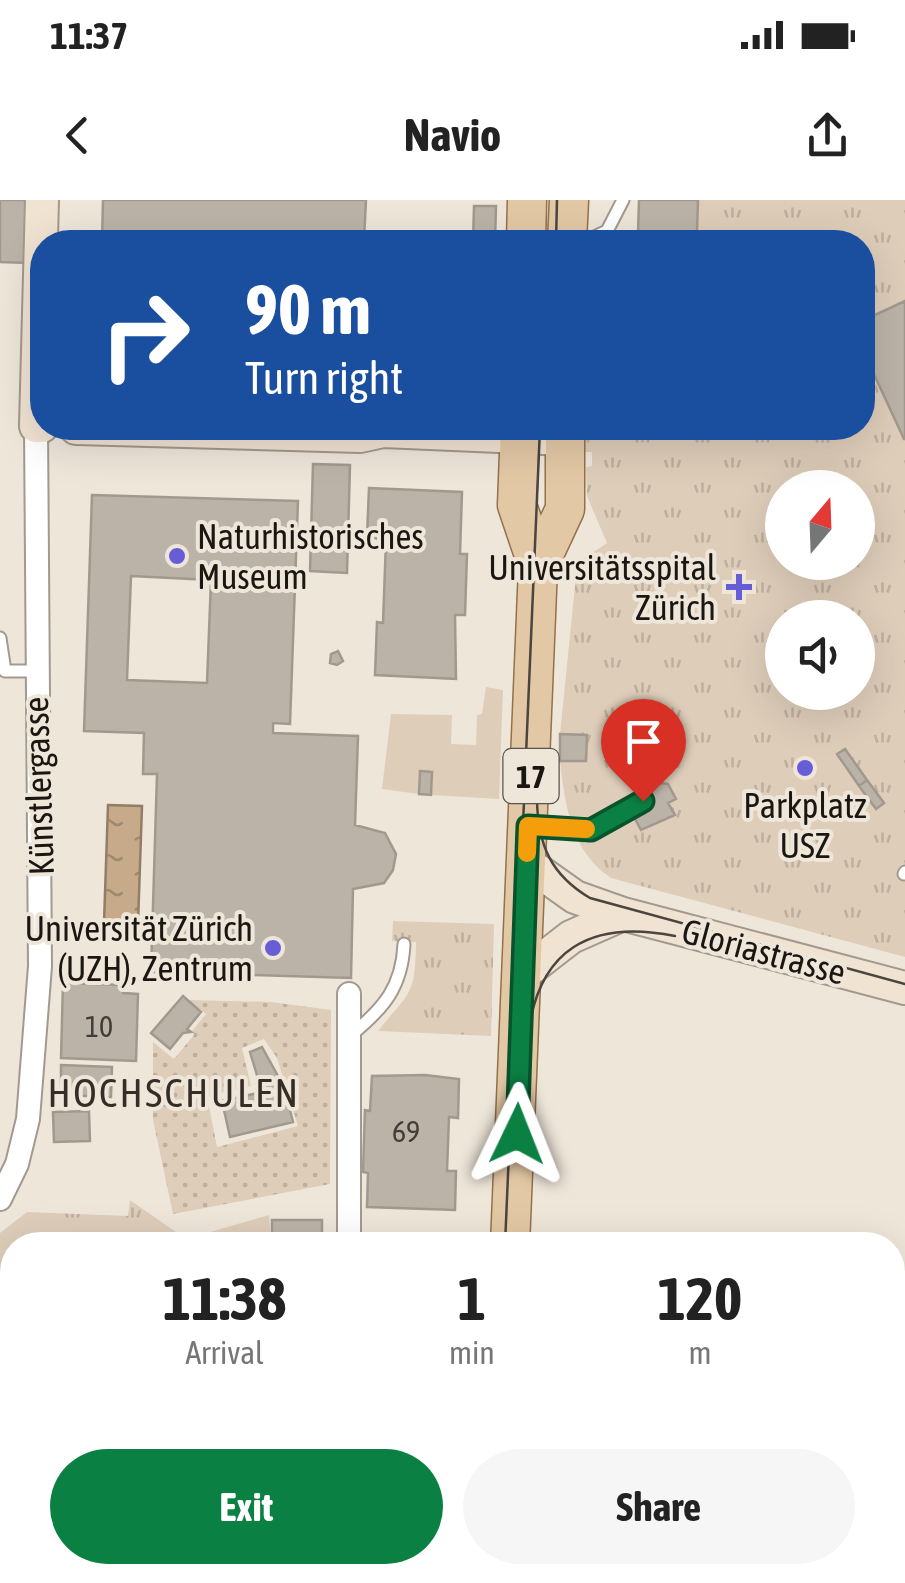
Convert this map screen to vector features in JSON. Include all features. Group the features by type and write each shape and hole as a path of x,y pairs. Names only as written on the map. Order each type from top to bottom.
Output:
{"main road":[{"name":"17","path":"511,1232 538,568 518,505 520,440"},
{"name":"17","path":"538,568 565,509 566,440"}],"street":[{"path":"42,200 42,230"},
{"name":"Künstlergasse","path":"0,1199 24,1141 34,1072 42,893 35,670 39,440"},
{"name":"Gloriastrasse","path":"526,863 575,897 623,914 905,988"},
{"path":"522,975 572,937 623,914"},
{"path":"349,994 349,1232"}],"lane":[{"path":"608,230 623,200"},
{"path":"0,638 5,671 35,670"},
{"path":"528,826 591,830 643,801"},
{"path":"348,1038 393,994 403,969 404,944"}],"green space":[{"path":"698,200 905,200 905,301 875,315 875,230 694,230"},
{"name":"Universitätsspital Zürich","path":"875,376 905,439 905,957 611,878 587,855 572,826 560,761 586,761 586,735 560,734 576,576 586,557 607,543 587,496 586,467 592,466 592,452 585,452 584,440 875,440"},
{"path":"486,687 503,690 499,799 431,795 431,772 420,771 419,794 382,789 391,714 452,715 451,744 476,745 477,715 482,714"},
{"path":"393,921 494,924 491,1036 378,1031 404,1000 414,974 416,942 392,941"},
{"path":"188,1000 271,1002 331,1010 330,1184 173,1214 153,1120 153,1042 174,1059 206,1014","holes":["264,1039 277,1058 298,1126 217,1147 207,1096 251,1086 242,1048"]},
{"path":"130,1200 176,1232 1,1232 27,1212 128,1216"},
{"path":"269,1215 270,1232 210,1232"}],"water":[{"path":"108,805 142,806 138,924 104,923"}],"building":[{"path":"0,200 30,200 28,263 0,262"},
{"path":"103,200 366,200 365,230 102,230"},
{"path":"639,200 698,200 697,230 638,230"},
{"path":"474,206 496,206 495,230 473,230"},
{"path":"905,301 905,439 875,376 875,315"},
{"path":"313,464 350,465 347,573 310,571"},
{"path":"369,488 462,492 460,554 467,554 465,615 455,615 456,679 375,675 377,622 383,623 386,541 367,536"},
{"path":"92,495 298,501 290,724 273,723 273,733 358,736 355,825 385,833 396,854 393,870 384,883 353,889 351,978 151,972 157,774 143,774 144,733 84,731","holes":["131,576 211,580 207,683 127,680"]},
{"path":"338,651 343,661 337,665 330,663 331,654"},
{"path":"560,734 587,735 586,761 560,761"},
{"path":"845,749 867,780 859,786 837,754"},
{"path":"420,771 432,772 431,795 419,794"},
{"path":"867,780 884,803 876,809 859,786"},
{"path":"661,783 668,784 676,799 668,803 675,815 641,830 632,813 645,806 640,793"},
{"path":"63,983 123,985 123,993 138,994 136,1061 61,1058"},
{"path":"183,996 201,1012 187,1029 191,1032 183,1033 170,1049 151,1033"},
{"path":"262,1047 284,1087 293,1122 230,1137 222,1101 262,1092 250,1052"},
{"path":"61,1065 112,1067 111,1097 61,1095"},
{"path":"372,1076 459,1079 458,1118 449,1117 447,1171 456,1171 455,1210 367,1207 368,1173 363,1172 365,1110 370,1111"},
{"path":"89,1111 90,1141 54,1142 53,1112"},
{"path":"272,1220 322,1220 322,1232 272,1232"}],"tram line":[{"path":"556,230 557,200"},
{"path":"506,1232 539,440"},
{"path":"537,801 540,831 549,857 565,879 590,898 905,984"},
{"path":"528,1036 543,981 574,947 594,937 618,932 675,936"}],"slow traffic":[{"path":"527,853 528,826 586,829"}],"place":[{"name":"Naturhistorisches Museum","path":"177,556"},
{"name":"Universitätsspital Zürich","path":"739,587"},
{"name":"Parkplatz USZ","path":"805,768"},
{"name":"Universität Zürich (UZH), Zentrum","path":"273,948"}],"district":[{"name":"HOCHSCHULEN","path":"174,1092"}],"route":[{"path":"517,1134 528,826 591,830 643,801"}]}
